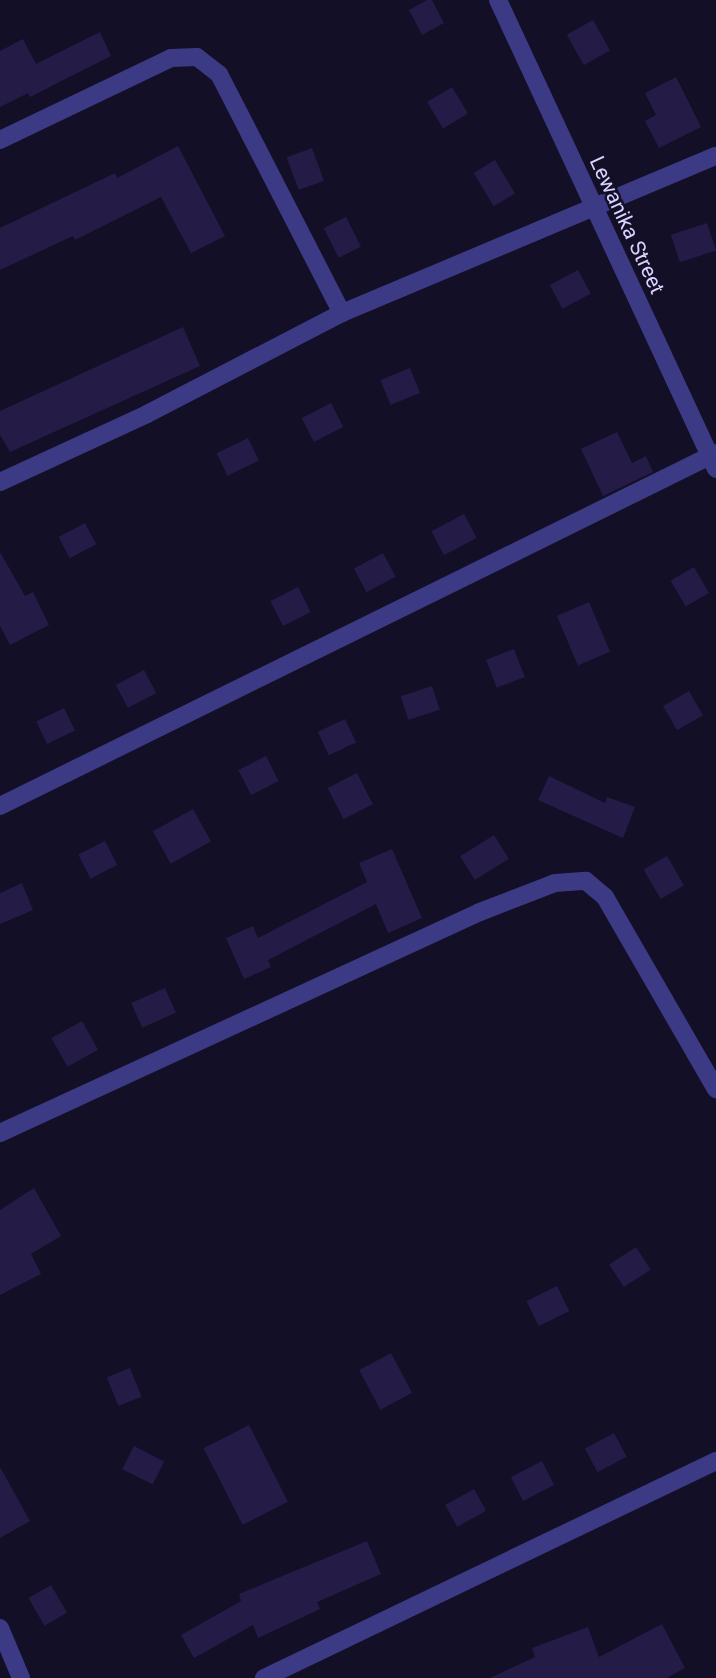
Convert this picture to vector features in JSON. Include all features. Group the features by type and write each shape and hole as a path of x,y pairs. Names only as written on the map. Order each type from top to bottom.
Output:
{"street":[{"name":"Lewanika Street","path":"498,0 714,459"},
{"path":"0,140 171,58 197,57 219,74 342,313"},
{"path":"0,482 146,414 342,313 593,205 716,156"},
{"path":"0,806 714,459"},
{"path":"0,1133 480,912 555,883 586,881 605,897 716,1089"},
{"path":"264,1678 716,1461"},
{"path":"0,1628 21,1678"}],"building":[{"path":"432,0 444,23 422,35 409,10"},
{"path":"593,20 610,51 584,65 567,35"},
{"path":"100,32 111,56 30,97 28,93 0,107 0,51 23,39 36,64"},
{"path":"676,77 701,127 659,148 645,121 656,115 645,93"},
{"path":"452,87 468,114 443,129 427,102"},
{"path":"178,146 225,236 191,253 161,197 75,240 73,236 0,270 0,228 115,173 117,178"},
{"path":"312,148 324,181 299,190 287,157"},
{"path":"495,160 515,193 494,206 474,173"},
{"path":"346,217 361,246 339,258 324,228"},
{"path":"707,223 716,251 680,262 671,235"},
{"path":"578,270 591,294 562,309 550,285"},
{"path":"183,327 200,366 10,452 0,435 0,411"},
{"path":"410,368 420,393 390,405 380,380"},
{"path":"331,403 343,427 314,442 302,418"},
{"path":"617,432 632,463 646,456 653,472 603,496 581,449"},
{"path":"248,438 259,460 228,476 217,453"},
{"path":"464,514 477,538 444,555 431,531"},
{"path":"85,523 96,544 70,558 59,537"},
{"path":"0,552 25,596 33,592 49,625 10,645 0,626"},
{"path":"383,553 396,577 367,592 354,568"},
{"path":"694,567 709,593 686,606 671,580"},
{"path":"298,587 311,612 283,626 270,601"},
{"path":"589,602 610,652 578,665 557,616"},
{"path":"514,649 525,677 497,688 486,660"},
{"path":"144,670 156,693 128,708 116,685"},
{"path":"432,686 440,710 408,720 401,696"},
{"path":"689,691 703,715 677,730 663,706"},
{"path":"64,708 75,730 47,744 36,722"},
{"path":"345,719 356,743 329,755 318,732"},
{"path":"266,756 279,781 251,795 238,770"},
{"path":"357,773 373,804 343,819 328,788"},
{"path":"549,776 605,803 607,797 635,807 623,838 538,800"},
{"path":"193,809 211,841 171,864 153,831"},
{"path":"494,835 509,859 475,880 460,856"},
{"path":"105,841 117,865 91,879 78,855"},
{"path":"392,849 422,918 388,933 376,904 268,960 271,967 244,979 226,938 253,926 258,938 367,882 359,863"},
{"path":"667,856 684,885 661,899 644,870"},
{"path":"22,883 33,910 0,924 0,893"},
{"path":"165,988 176,1013 142,1028 131,1003"},
{"path":"82,1021 98,1050 67,1067 51,1038"},
{"path":"34,1188 61,1236 31,1254 41,1274 0,1295 0,1210"},
{"path":"636,1247 651,1270 624,1287 609,1264"},
{"path":"557,1286 569,1311 539,1326 526,1301"},
{"path":"391,1353 412,1393 380,1410 359,1370"},
{"path":"130,1368 142,1397 118,1406 107,1377"},
{"path":"249,1425 288,1502 243,1525 204,1448"},
{"path":"614,1433 627,1457 598,1472 585,1448"},
{"path":"134,1446 164,1461 152,1485 122,1469"},
{"path":"542,1461 554,1485 523,1501 511,1477"},
{"path":"0,1467 30,1521 0,1538"},
{"path":"474,1489 486,1511 457,1527 445,1505"},
{"path":"367,1541 381,1574 317,1602 320,1609 258,1638 253,1625 194,1658 181,1635 241,1601 239,1594"},
{"path":"51,1585 67,1613 44,1626 28,1598"},
{"path":"662,1624 685,1668 667,1678 490,1678 535,1657 532,1648 588,1627 599,1657"}]}
